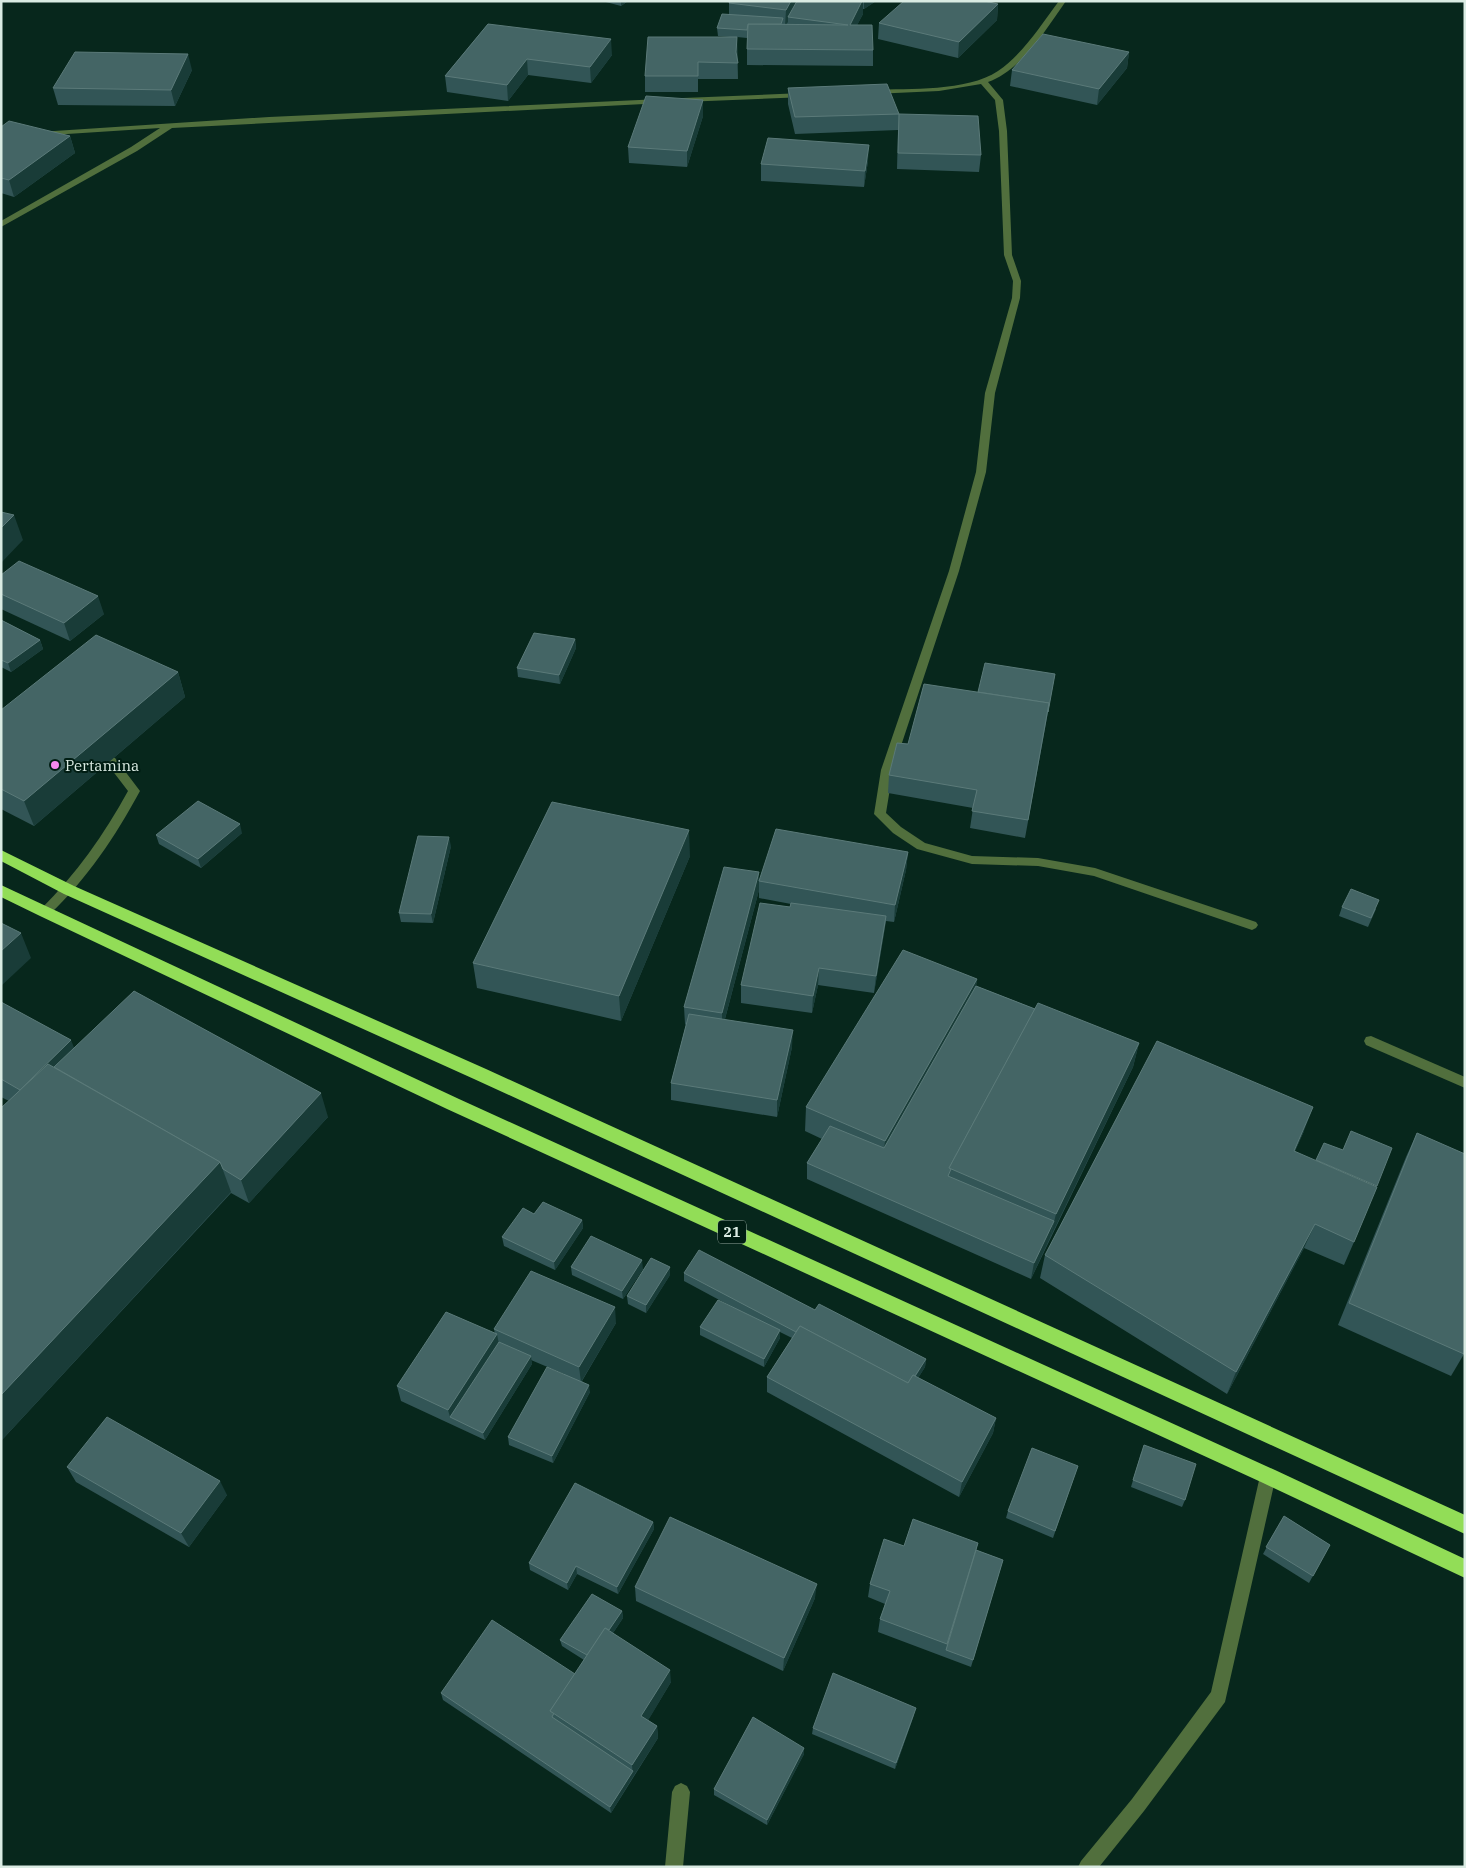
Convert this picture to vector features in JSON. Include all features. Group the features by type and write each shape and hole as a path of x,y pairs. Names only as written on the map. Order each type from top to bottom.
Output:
{"highway":[{"path":"1,855 69,890 488,1078 1465,1525"},
{"name":"21","path":"1,890 453,1104 1268,1476 1465,1569"}],"street":[{"path":"866,92 961,86 984,82 1000,73 1023,51 1063,1"},
{"path":"984,82 999,100 1003,131 1008,255 1017,282 1016,298 990,392 978,481 954,571 887,770 880,814 897,830 921,846 972,860 1038,862 1095,872 1252,925"},
{"path":"677,101 816,94"},
{"path":"31,134 279,118 667,101"},
{"path":"1,224 134,149 170,125"},
{"path":"45,912 69,890 114,828 134,792 111,761"},
{"path":"1371,1041 1465,1083"},
{"path":"1087,1867 1138,1806 1219,1696 1268,1476"},
{"path":"674,1867 681,1792"}],"building":[{"path":"730,1 791,1 786,10 729,3"},
{"path":"797,1 862,1 850,25 872,25 873,50 747,49 748,24 848,25 788,17"},
{"path":"904,1 984,1 998,4 959,42 879,23"},
{"path":"722,14 783,18 781,24 748,24 747,30 717,28"},
{"path":"488,24 611,39 590,67 527,59 507,85 445,76"},
{"path":"1043,34 1129,52 1099,89 1012,70"},
{"path":"648,37 737,37 736,52 738,63 698,62 698,76 645,76"},
{"path":"75,52 188,54 171,90 53,88"},
{"path":"887,84 899,114 795,117 788,88"},
{"path":"646,96 703,100 687,151 628,147"},
{"path":"899,114 978,116 981,155 898,153"},
{"path":"9,121 70,136 9,180 1,178 1,127"},
{"path":"768,138 869,145 865,171 761,164"},
{"path":"1,512 14,515 1,528"},
{"path":"19,561 98,596 64,623 1,594 1,575"},
{"path":"1,620 40,640 8,663 1,660"},
{"path":"534,633 575,639 559,675 517,668"},
{"path":"96,635 178,672 24,801 1,789 1,710"},
{"path":"985,663 1055,674 1048,712 1049,703 978,692"},
{"path":"924,684 1049,703 1028,820 972,811 977,790 889,775 897,743 908,744"},
{"path":"198,801 240,824 198,859 156,835"},
{"path":"552,802 689,830 619,996 473,963"},
{"path":"776,829 908,852 895,905 759,881"},
{"path":"418,836 449,837 431,914 399,913"},
{"path":"724,867 759,872 722,1013 684,1007"},
{"path":"1351,889 1379,900 1371,918 1342,907"},
{"path":"760,903 790,907 791,903 886,916 876,976 819,968 813,996 741,985"},
{"path":"1,923 21,933 1,951"},
{"path":"903,950 977,979 885,1141 806,1107"},
{"path":"976,986 1035,1009 949,1168 951,1169 948,1176 1054,1221 1034,1263 807,1163 830,1126 884,1148"},
{"path":"134,991 321,1093 241,1180 223,1169 220,1162 54,1067"},
{"path":"1,1002 71,1040 20,1090 1,1079"},
{"path":"1038,1003 1139,1043 1056,1214 949,1168"},
{"path":"689,1014 793,1030 777,1100 671,1083"},
{"path":"1157,1041 1313,1107 1294,1151 1377,1187 1354,1242 1315,1224 1236,1372 1045,1255"},
{"path":"48,1064 220,1162 1,1395 1,1108"},
{"path":"1351,1131 1392,1148 1377,1186 1316,1160 1324,1143 1343,1150"},
{"path":"1417,1133 1465,1154 1464,1354 1349,1303"},
{"path":"543,1202 582,1220 554,1262 502,1237 523,1208 534,1214"},
{"path":"591,1236 642,1260 622,1291 571,1267"},
{"path":"699,1250 815,1310 819,1304 926,1359 908,1383 800,1326 796,1332 684,1273"},
{"path":"651,1258 670,1267 646,1305 627,1296"},
{"path":"531,1271 615,1307 579,1367 494,1329"},
{"path":"718,1300 780,1330 764,1359 700,1327"},
{"path":"446,1312 497,1334 448,1410 397,1386"},
{"path":"800,1326 908,1383 913,1375 996,1418 962,1482 767,1377"},
{"path":"499,1342 531,1356 483,1433 450,1417"},
{"path":"547,1367 589,1385 552,1456 508,1437"},
{"path":"107,1417 220,1481 181,1533 67,1467"},
{"path":"1144,1445 1196,1464 1185,1500 1133,1480"},
{"path":"1032,1448 1078,1466 1055,1531 1008,1511"},
{"path":"575,1483 653,1522 617,1587 576,1566 567,1583 529,1563"},
{"path":"1284,1516 1330,1545 1313,1576 1266,1547"},
{"path":"670,1517 817,1584 784,1658 635,1587"},
{"path":"913,1519 978,1543 947,1644 880,1619 890,1591 870,1584 884,1539 904,1546"},
{"path":"976,1550 1003,1560 973,1660 946,1650"},
{"path":"592,1594 622,1611 609,1630 605,1628 587,1655 560,1640"},
{"path":"492,1620 575,1674 550,1711 554,1713 552,1717 633,1771 610,1807 441,1693"},
{"path":"605,1628 670,1670 641,1716 657,1726 632,1765 550,1711"},
{"path":"833,1673 916,1708 896,1763 813,1728"},
{"path":"753,1717 804,1748 767,1820 714,1789"}],"place":[{"name":"Pertamina","path":"55,765"}]}
